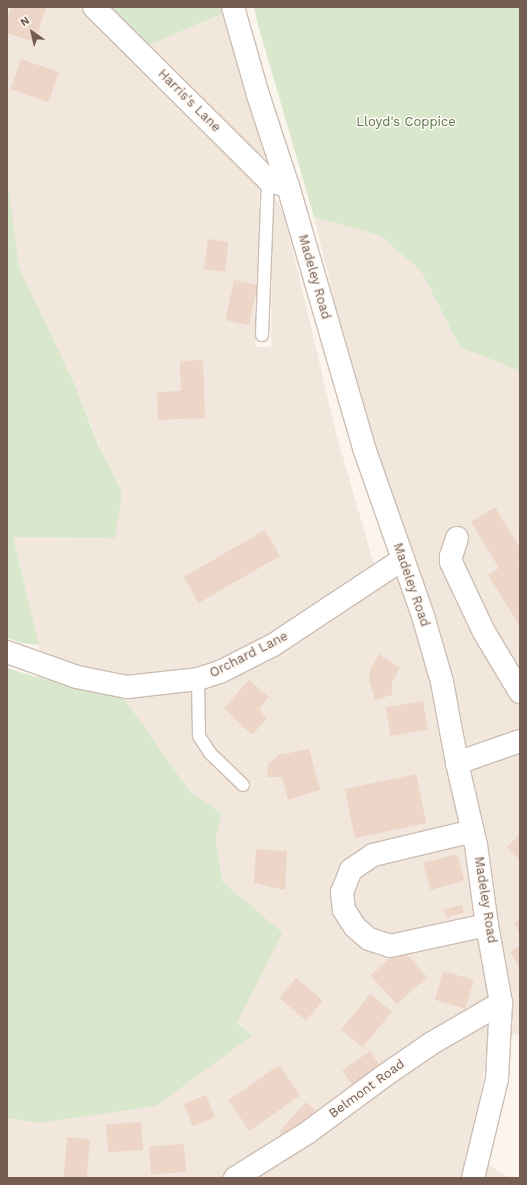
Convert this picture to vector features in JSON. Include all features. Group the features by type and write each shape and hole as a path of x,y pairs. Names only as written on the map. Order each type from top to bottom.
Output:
{"street":[{"name":"Harris's Lane","path":"94,7 278,183"},
{"name":"Madeley Road","path":"233,7 258,95 278,183 364,451 423,616 442,682 457,763 473,831 487,925 501,1003 497,1079 473,1178"},
{"path":"457,538 451,556 451,562 484,632 520,692"},
{"name":"Orchard Lane","path":"7,652 77,677 127,687 198,679 220,672 273,645 403,559"},
{"path":"457,763 520,742"},
{"path":"473,831 373,855 351,870 342,892 344,910 355,928 369,939 390,946 487,925"},
{"name":"Belmont Road","path":"235,1178 307,1133 426,1047 501,1003"}],"lane":[{"path":"262,335 278,183"},
{"path":"198,679 199,736 210,752 242,785"}],"shaded area":[{"path":"7,7 79,7 259,183 259,295 255,347 271,347 273,195 284,213 336,433 375,568 409,544 367,436 314,217 381,236 421,271 460,347 520,371 520,1035 490,1032 471,1154 510,1178 7,1178 7,1118 39,1123 253,1034 237,1023 283,933 222,881 216,839 222,813 191,793 123,697 36,677 39,645 13,537 115,538 104,456 74,383 19,267 7,176"},
{"path":"224,13 267,155 258,160 149,45"}],"green space":[{"path":"108,7 223,7 224,13 149,45"},
{"name":"Lloyd's Coppice","path":"254,7 520,7 520,371 460,347 421,271 381,236 314,217"},
{"path":"7,176 19,267 74,383 98,444 122,493 115,538 13,537 39,645 22,643 7,638"},
{"path":"7,668 36,677 123,697 191,793 222,813 216,839 222,881 283,933 237,1023 253,1035 156,1106 39,1123 7,1118"}],"building":[{"path":"11,7 46,7 35,42 7,33 7,20"},
{"path":"21,59 59,72 48,102 11,89"},
{"path":"208,239 229,242 225,272 204,269"},
{"path":"234,280 257,285 249,325 225,320"},
{"path":"203,360 205,418 158,420 157,392 181,391 180,361"},
{"path":"495,507 520,548 520,563 517,564 520,568 520,626 488,575 499,568 471,522"},
{"path":"265,530 280,556 199,603 184,577"},
{"path":"379,654 400,668 392,682 392,695 375,700 369,680 370,670"},
{"path":"249,680 269,697 259,709 267,719 252,735 224,708"},
{"path":"423,701 428,730 391,736 386,708"},
{"path":"309,749 320,790 288,800 282,777 267,777 268,764 279,755"},
{"path":"416,774 426,823 355,838 345,789"},
{"path":"520,834 520,860 507,847"},
{"path":"256,849 287,851 285,890 254,883"},
{"path":"457,854 464,881 430,890 423,863"},
{"path":"462,905 464,913 445,917 444,910"},
{"path":"520,920 520,934 514,923"},
{"path":"520,946 520,969 510,951"},
{"path":"401,948 427,977 397,1004 371,975"},
{"path":"443,971 474,980 465,1009 435,1000"},
{"path":"296,978 323,1000 306,1020 279,998"},
{"path":"370,994 392,1012 363,1047 341,1030"},
{"path":"370,1051 382,1068 354,1088 342,1071"},
{"path":"279,1065 300,1095 249,1131 228,1101"},
{"path":"206,1095 215,1117 193,1126 184,1104"},
{"path":"306,1102 316,1111 289,1140 279,1132"},
{"path":"141,1122 143,1150 108,1152 106,1124"},
{"path":"67,1137 90,1139 87,1178 63,1178"},
{"path":"184,1144 186,1172 151,1174 149,1146"}]}
